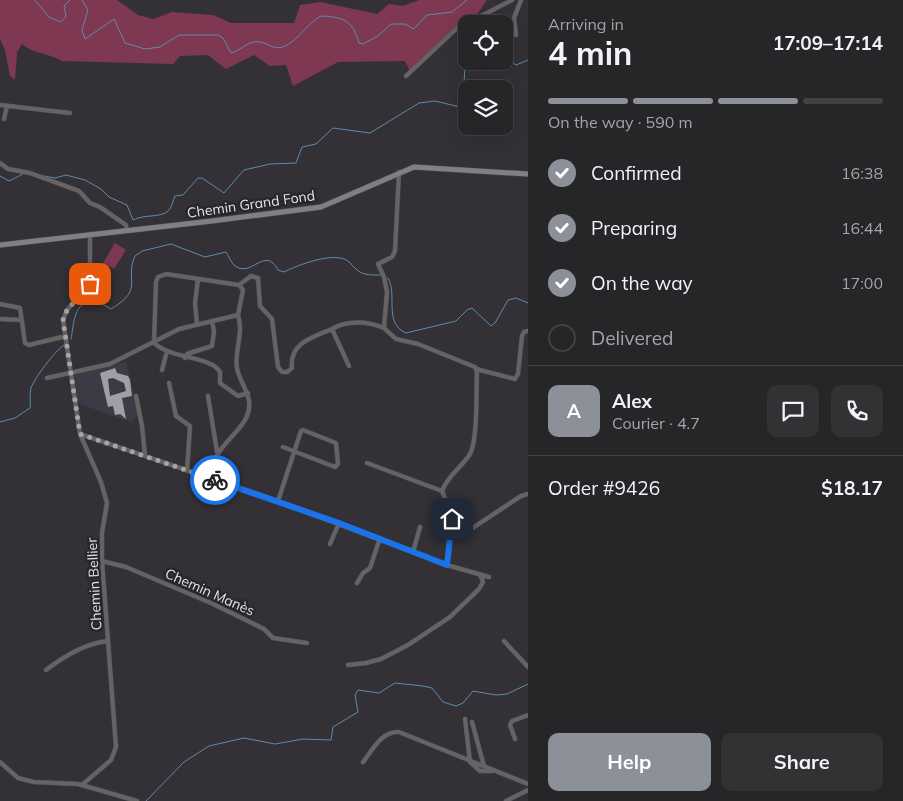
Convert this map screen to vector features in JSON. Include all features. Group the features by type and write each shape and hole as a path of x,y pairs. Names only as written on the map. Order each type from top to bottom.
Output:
{"street":[{"path":"406,76 456,29 512,0"},
{"path":"516,35 514,18 520,0"},
{"path":"0,105 70,113"},
{"path":"4,119 7,106"},
{"path":"0,163 8,169 30,173 79,191 90,203 102,208 116,220 126,225 127,231"},
{"name":"Chemin Grand Fond","path":"0,245 321,207 407,168 421,167 528,174"},
{"path":"384,328 387,292 384,277 378,264 392,257 395,251 399,172"},
{"name":"Chemin Bellier","path":"82,785 111,760 116,752 102,561 102,533 106,503 101,482 80,434 64,316 90,284 90,234"},
{"path":"154,343 155,286 158,277 166,274 239,285 243,290 238,315 241,336 237,368 248,394 250,405 247,417 217,456"},
{"path":"239,285 251,276 258,278 260,306 272,318 278,368 282,372 287,372 292,368 291,357 294,349 315,336 351,323 366,323 384,328 396,339 418,344 476,369 515,379 518,374 522,336 524,332 528,331"},
{"path":"197,324 195,303 198,279"},
{"path":"0,304 20,308 25,342 29,345 66,336"},
{"path":"47,378 116,362 172,332 197,324 238,315"},
{"path":"0,319 22,320"},
{"path":"185,358 187,354 212,346 214,331 212,321"},
{"path":"332,329 349,366"},
{"path":"154,343 167,351 185,358 213,364 220,372 220,383 238,396 248,394"},
{"path":"162,370 167,351"},
{"path":"442,491 448,479 467,458 473,446 476,369"},
{"path":"169,384 176,416 190,426 187,471"},
{"path":"136,396 145,456"},
{"path":"208,396 222,482"},
{"path":"278,501 294,452 301,431 336,443 338,447 338,466 335,468 294,452 283,447"},
{"path":"80,434 278,501 380,538 447,565 489,578"},
{"path":"367,463 442,491 452,516 447,565"},
{"path":"450,532 466,533 521,496 528,494"},
{"path":"330,544 339,523"},
{"path":"412,552 420,528"},
{"path":"357,583 363,572 370,568 380,538"},
{"name":"Chemin Manès","path":"102,561 126,567 211,603 264,629 273,638 307,643"},
{"path":"348,664 366,663 381,659 408,646 442,623 479,589 482,582 480,574"},
{"path":"46,670 74,652 108,641"},
{"path":"504,641 528,667"},
{"path":"515,740 510,724 512,721 528,715"},
{"path":"464,719 470,762 480,771 492,770"},
{"path":"472,722 484,766"},
{"path":"364,762 382,738 392,732 402,733 425,744 528,784"},
{"path":"0,762 18,778 34,782 82,785 137,801"},
{"path":"506,801 528,790"}],"shaded area":[{"path":"0,0 117,0 138,15 153,19 172,12 213,15 231,23 294,23 300,5 320,2 377,14 389,4 403,6 419,0 487,0 477,15 458,15 458,30 411,73 405,61 338,62 293,86 286,65 270,66 254,55 226,69 208,55 180,56 173,64 62,61 31,50 22,44 17,52 15,80 10,76 5,50 0,39"},
{"path":"115,243 126,250 114,269 103,263"},
{"path":"126,362 139,414 131,422 77,403 74,373"}],"building":[{"path":"115,368 117,373 128,376 132,396 122,398 126,419 120,414 115,415 113,406 108,407 100,373","holes":["113,378 124,383 126,391 110,396 108,379"]}],"waterway":[{"path":"35,0 49,17 61,22 66,16 64,6 70,0"},
{"path":"82,0 88,10 82,30 85,39 114,19 125,43 145,49 160,47 179,35 218,35 223,38 231,53 256,42 275,47 285,46 321,16 342,19 354,30 359,43 363,44 378,36 391,24 405,24 414,29 427,15 452,12 467,0"},
{"path":"513,63 516,65 528,60"},
{"path":"39,175 55,178 66,175 85,180 101,189 109,197 127,205 133,220 161,215 169,209 175,196 183,195 198,178 202,178 224,193 244,170 270,164 296,163 302,147 316,144 333,128 370,133 419,103 435,101 460,107 463,104 465,70"},
{"path":"0,176 9,181 23,174"},
{"path":"71,339 74,320 82,304 95,300 111,309 128,296 131,290 131,272 135,256 142,251 171,244 205,257 226,252 234,265 241,269 268,261 273,263 278,270 284,272 316,260 342,258 362,273 382,275"},
{"path":"388,278 391,285 395,322 406,333 456,321 467,310 472,308 491,326 495,323 508,300 516,298 528,303"},
{"path":"0,422 15,418 30,408 30,391 33,383 51,358 64,345"},
{"path":"146,801 184,762 209,746 244,738 275,744 303,739 331,740 333,727 358,712 355,695 358,690 379,693 395,683 423,686 432,688 443,702 456,706 463,703 473,691 496,695 507,694 528,684"}],"way so far":[{"path":"90,284 67,310 63,320 80,434 215,480"}],"route":[{"path":"215,480 339,523 447,565 452,519"}]}
